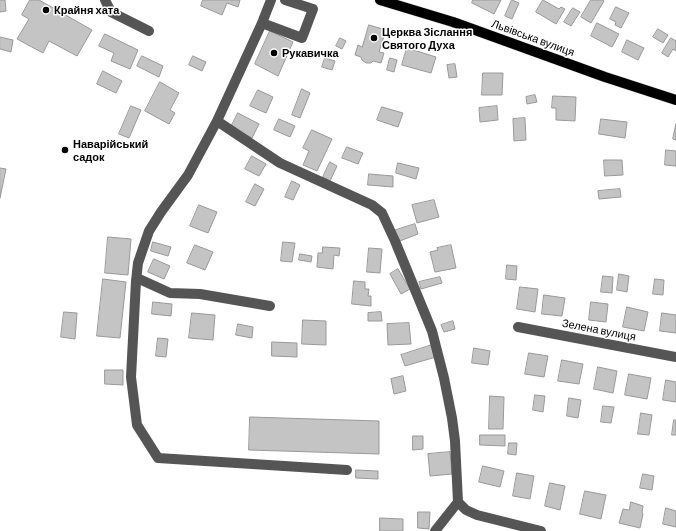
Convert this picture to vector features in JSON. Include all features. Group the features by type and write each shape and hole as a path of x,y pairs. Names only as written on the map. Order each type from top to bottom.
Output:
{"main road":[{"name":"Львівська вулиця","path":"380,0 453,22 605,77 676,100"}],"street":[{"path":"105,0 111,12 150,31"},
{"path":"271,0 217,121 188,175 149,231 138,263 131,377 137,425 158,458 347,470"},
{"path":"262,23 302,38 313,9 285,0"},
{"path":"217,121 280,163 372,205 382,213 432,331 452,418 455,441 458,502 435,531"},
{"path":"137,278 170,293 200,294 270,306"},
{"name":"Зелена вулиця","path":"518,327 676,357"},
{"path":"458,502 466,510 477,515 541,531"}],"building":[{"path":"0,0 5,0 6,11 0,12"},
{"path":"30,0 39,0 92,30 77,56 49,41 43,53 17,39 29,19 22,15"},
{"path":"203,0 240,0 238,7 227,3 222,15 201,6"},
{"path":"473,0 501,0 494,14 472,3"},
{"path":"512,0 519,3 512,19 505,16"},
{"path":"543,0 559,9 561,7 565,9 556,24 536,12"},
{"path":"591,0 604,1 591,23 581,17"},
{"path":"616,7 629,13 621,28 615,25 616,22 610,19"},
{"path":"573,8 580,12 571,26 564,22"},
{"path":"597,23 619,34 612,47 591,36"},
{"name":"Церква Зіслання Святого Духа","path":"369,25 386,30 379,52 384,53 381,63 373,61 371,63 366,63 361,57 355,55 358,45 362,47"},
{"path":"658,29 668,35 663,43 653,37"},
{"name":"Рукавичка","path":"270,31 293,42 278,76 255,64"},
{"path":"105,34 138,50 130,69 111,61 114,53 99,46"},
{"path":"0,37 13,40 11,52 0,49"},
{"path":"340,38 346,41 342,49 336,46"},
{"path":"671,38 676,41 676,51 673,49 668,57 662,53"},
{"path":"627,40 644,48 638,60 622,52"},
{"path":"407,48 436,57 431,73 402,65"},
{"path":"142,56 163,66 159,77 137,66"},
{"path":"193,56 206,62 202,71 189,65"},
{"path":"325,58 335,61 332,70 322,67"},
{"path":"390,58 397,60 394,72 387,70"},
{"path":"455,64 457,77 449,78 447,65"},
{"path":"103,71 122,81 116,93 97,84"},
{"path":"483,73 503,73 502,95 482,95"},
{"path":"160,82 179,93 170,110 175,113 169,124 145,111"},
{"path":"302,89 310,93 300,118 292,115"},
{"path":"258,90 273,97 266,113 250,106"},
{"path":"535,95 537,102 527,104 526,97"},
{"path":"553,96 576,97 575,121 556,120 556,108 552,108"},
{"path":"131,106 141,110 129,138 119,134"},
{"path":"497,106 498,120 480,122 479,108"},
{"path":"382,107 403,113 398,127 377,120"},
{"path":"238,113 259,124 252,138 231,127"},
{"path":"525,118 526,140 514,141 513,119"},
{"path":"279,119 295,126 290,137 274,130"},
{"path":"601,119 627,122 625,138 599,134"},
{"path":"676,124 676,140 673,139"},
{"path":"312,130 332,139 317,171 303,165 309,151 303,148"},
{"path":"347,147 363,153 358,164 342,158"},
{"path":"666,150 676,151 676,166 665,165"},
{"path":"252,156 266,164 259,176 245,169"},
{"path":"604,160 622,160 623,175 605,176"},
{"path":"330,162 337,166 330,181 323,177"},
{"path":"398,163 419,168 416,179 396,173"},
{"path":"0,168 6,169 0,198"},
{"path":"369,174 393,176 393,187 368,185"},
{"path":"292,181 300,185 293,200 285,197"},
{"path":"255,184 264,189 255,206 246,202"},
{"path":"620,189 621,197 599,199 598,191"},
{"path":"434,200 439,217 417,223 412,205"},
{"path":"199,205 217,212 208,233 190,226"},
{"path":"415,224 418,234 397,242 393,231"},
{"path":"108,237 131,239 128,275 105,273"},
{"path":"153,242 171,247 168,256 151,251"},
{"path":"283,242 295,243 292,262 281,261"},
{"path":"195,245 213,252 205,270 187,263"},
{"path":"451,245 456,268 435,272 430,252 438,250 437,248"},
{"path":"323,247 340,248 339,256 334,255 333,269 317,267 318,253 322,253"},
{"path":"369,248 382,249 380,273 367,272"},
{"path":"300,254 312,256 311,262 299,260"},
{"path":"154,259 170,266 164,279 148,272"},
{"path":"507,265 517,266 516,280 506,279"},
{"path":"398,269 410,289 401,294 390,274"},
{"path":"619,274 629,276 627,292 617,290"},
{"path":"603,276 613,277 612,293 601,292"},
{"path":"440,277 442,283 421,289 419,282"},
{"path":"103,279 126,282 120,338 97,336"},
{"path":"655,279 664,280 663,295 653,294"},
{"path":"354,281 365,282 365,289 369,289 368,296 371,296 371,306 352,304"},
{"path":"520,287 538,289 535,312 517,309"},
{"path":"544,295 565,298 562,316 542,314"},
{"path":"153,302 172,304 171,316 152,314"},
{"path":"591,302 608,304 606,322 589,320"},
{"path":"627,307 648,312 644,331 623,327"},
{"path":"64,312 77,313 75,339 61,337"},
{"path":"381,312 382,321 368,321 368,313"},
{"path":"192,313 215,315 213,340 189,338"},
{"path":"662,313 676,315 676,333 660,331"},
{"path":"303,320 326,321 326,345 302,344"},
{"path":"453,321 455,329 444,332 441,325"},
{"path":"409,323 411,344 388,345 387,324"},
{"path":"238,324 253,327 252,338 236,335"},
{"path":"158,338 168,339 166,357 156,356"},
{"path":"272,342 297,343 297,357 272,356"},
{"path":"432,345 436,357 405,366 401,355"},
{"path":"474,348 490,351 488,365 472,363"},
{"path":"529,353 548,356 544,377 525,374"},
{"path":"562,360 583,364 579,384 558,381"},
{"path":"598,367 617,371 613,393 594,389"},
{"path":"105,370 123,370 123,385 105,384"},
{"path":"629,374 651,378 647,399 625,395"},
{"path":"403,376 406,391 394,394 391,379"},
{"path":"666,380 676,382 676,402 663,400"},
{"path":"535,395 545,396 543,412 533,410"},
{"path":"490,396 504,397 503,429 489,429"},
{"path":"569,398 581,400 578,418 567,416"},
{"path":"603,406 614,407 611,423 601,422"},
{"path":"641,413 652,415 649,435 638,434"},
{"path":"250,417 379,421 379,454 249,450"},
{"path":"674,420 676,420 676,435 672,435"},
{"path":"480,435 505,435 505,446 480,445"},
{"path":"413,436 423,436 423,449 413,450"},
{"path":"509,443 517,443 516,455 508,454"},
{"path":"450,452 452,474 430,476 428,454"},
{"path":"483,466 504,471 500,487 479,482"},
{"path":"356,470 378,471 378,479 356,478"},
{"path":"517,473 534,476 530,499 513,496"},
{"path":"643,474 654,476 652,490 640,488"},
{"path":"550,483 565,486 560,510 545,506"},
{"path":"585,491 606,495 601,519 580,514"},
{"path":"631,502 643,506 640,528 619,523 623,509 629,510"},
{"path":"666,508 676,511 676,527 663,524"},
{"path":"418,512 430,512 429,529 418,528"},
{"path":"380,518 403,519 403,531 380,531"}],"place":[{"name":"Крайня хата","path":"46,10"},
{"name":"Церква Зіслання Святого Духа","path":"374,38"},
{"name":"Рукавичка","path":"274,53"},
{"name":"Наварійський садок","path":"65,150"}]}
